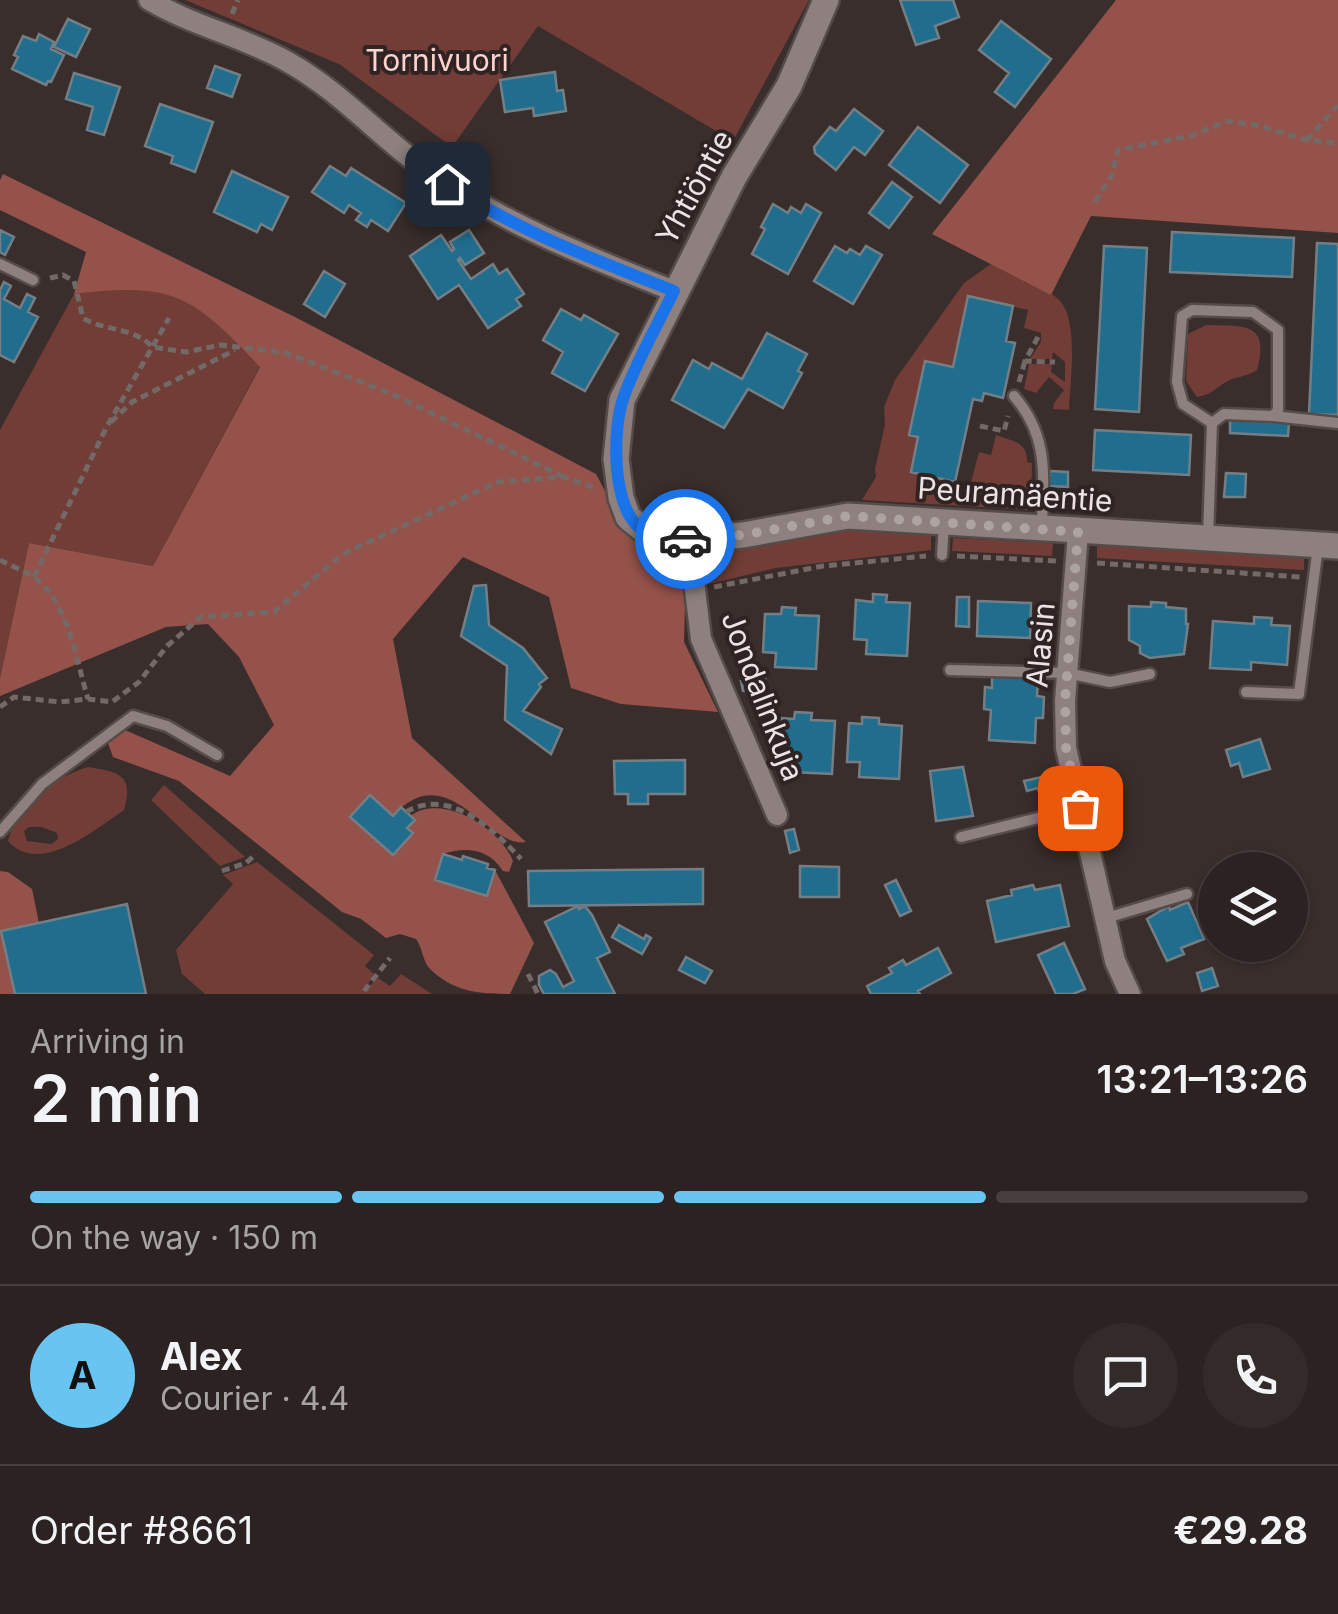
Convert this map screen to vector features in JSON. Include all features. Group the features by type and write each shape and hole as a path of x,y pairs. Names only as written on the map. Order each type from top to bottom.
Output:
{"street":[{"path":"149,0 287,61 325,87 418,164 476,203 556,244 674,291"},
{"name":"Yhtiöntie","path":"621,498 616,459 622,400 734,177 789,86 826,0"},
{"path":"621,498 628,517 645,531 689,540"},
{"name":"Peuramäentie","path":"689,540 743,535 848,516 1328,545"},
{"name":"Alasin","path":"1078,532 1066,748 1115,960 1130,994"},
{"name":"Jondalinkuja","path":"689,540 702,639 777,814"}],"lane":[{"path":"0,264 33,280"},
{"path":"1212,423 1183,404 1178,382 1182,316 1192,310 1253,312 1278,330 1278,410 1273,416"},
{"path":"1014,396 1032,417 1041,440 1042,529"},
{"path":"1212,423 1224,414 1338,423"},
{"path":"1208,538 1212,423"},
{"path":"942,555 944,522"},
{"path":"1246,692 1299,694 1315,578 1328,545"},
{"path":"950,670 1068,673 1110,682 1150,674"},
{"path":"0,832 42,784 133,716 167,726 217,756"},
{"path":"961,838 1080,808"},
{"path":"1105,918 1186,894"}],"path":[{"path":"1307,140 1338,105"},
{"path":"1096,202 1112,175 1118,150 1191,136 1227,121 1307,140 1338,143"},
{"path":"33,280 39,282 54,276 74,281 84,318 99,328 146,339 152,347 186,352 220,345 287,353 394,394 564,477 621,498"},
{"path":"34,577 106,428 169,318"},
{"path":"1038,338 1025,361 1056,362"},
{"path":"106,428 132,402 237,349"},
{"path":"0,707 14,697 112,702 139,682 166,646 202,617 274,612 343,554 498,482 564,477"},
{"path":"694,592 823,566 942,555 1315,578"},
{"path":"0,560 34,577 50,593 59,608 88,699"},
{"path":"406,812 418,805 442,803 487,827 520,859"},
{"path":"222,871 246,863 255,855"},
{"path":"364,991 390,958"},
{"path":"528,974 538,994"}],"green space":[{"name":"Tornivuori","path":"185,0 809,0 733,141 538,26 452,147 339,64"},
{"path":"991,264 1046,291 1066,311 1072,353 1069,410 1053,409 1064,390 1049,377 1036,393 1024,389 1029,364 1052,364 1051,372 1065,382 1065,362 1053,352 1052,359 1030,359 1041,342 1041,333 1024,328 1028,310 969,296 953,367 925,361 909,434 918,437 911,472 970,486 979,452 991,455 996,435 1022,446 1027,462 1032,463 1031,507 1029,510 862,500 876,477 884,407 895,380 964,283"},
{"path":"112,289 152,290 184,300 212,319 260,366 153,566 29,543 0,678 0,430 74,294"},
{"path":"1206,325 1251,330 1260,343 1260,354 1257,370 1197,397 1186,381 1188,334"},
{"path":"848,530 931,536 931,550 776,568 705,585 703,573 708,562 735,548 774,538"},
{"path":"953,538 1053,543 1052,556 952,551"},
{"path":"1097,545 1304,557 1304,570 1097,558"},
{"path":"88,767 122,777 127,789 124,810 83,838 51,852 21,851 8,841 28,805","holes":["42,827 57,833 58,839 51,844 27,841 24,831"]},
{"path":"164,785 245,857 220,866 151,800"},
{"path":"257,862 374,955 365,966 374,974 364,991 378,978 390,986 401,974 432,994 205,994 182,974 176,950 233,884 223,875"}],"shaded area":[{"path":"1116,0 1338,0 1338,233 1091,216 1051,295 932,234"},
{"path":"3,174 295,317 596,474 622,523 646,542 679,557 686,568 684,642 718,712 621,704 571,688 549,597 463,557 393,639 412,738 526,842 511,840 449,799 432,795 413,800 393,816 370,795 350,817 393,855 412,834 407,828 415,821 410,816 423,810 453,811 469,817 496,837 513,861 509,872 484,854 461,850 443,854 435,880 486,896 495,870 534,943 510,994 477,992 447,982 429,968 416,939 400,934 386,938 361,919 342,912 179,781 113,757 108,743 117,732 125,730 230,776 274,725 239,657 208,624 166,627 0,696 0,678 29,543 153,566 260,367 216,324 179,299 136,290 74,294 86,252 0,210"},
{"path":"0,871 8,872 32,889 39,923 15,994 0,994"}],"building":[{"path":"900,0 953,0 959,17 935,26 939,38 916,45"},
{"path":"68,19 90,29 76,57 54,47"},
{"path":"1001,21 1051,59 1015,107 995,92 1009,73 979,50"},
{"path":"39,34 54,42 51,49 64,55 46,85 12,69 23,36 36,41"},
{"path":"215,66 240,75 232,97 207,88"},
{"path":"555,72 557,91 563,90 566,111 534,116 533,108 505,112 500,80"},
{"path":"74,73 120,87 104,135 87,130 93,107 66,99"},
{"path":"160,104 213,122 195,172 171,163 173,156 145,146"},
{"path":"854,109 883,131 865,155 854,147 836,170 815,153 814,147 830,127 836,131"},
{"path":"918,127 968,165 940,203 889,165"},
{"path":"330,166 346,176 351,168 406,203 388,231 371,220 367,227 356,220 361,213 349,205 344,213 312,192"},
{"path":"232,171 288,197 272,230 261,224 257,232 214,212"},
{"path":"892,182 912,197 889,228 869,213"},
{"path":"773,204 788,213 791,207 801,213 806,204 821,213 788,274 752,254"},
{"path":"0,230 14,237 5,255 0,252"},
{"path":"469,230 484,253 465,265 458,260 471,279 493,264 499,274 507,269 524,294 516,299 521,306 488,328 459,285 438,299 410,256 441,235 452,251 450,242"},
{"path":"1172,232 1294,238 1292,277 1170,272"},
{"path":"1317,243 1338,244 1338,415 1309,414"},
{"path":"835,246 860,255 866,246 882,255 853,304 814,281"},
{"path":"1104,246 1147,248 1139,412 1095,409"},
{"path":"324,271 345,284 325,317 304,304"},
{"path":"4,282 11,286 4,299 20,308 27,294 35,298 28,312 38,317 14,362 0,355 0,290"},
{"path":"968,296 1013,306 1006,341 1015,343 1003,398 984,393 982,401 973,399 955,482 911,472 918,437 909,435 925,361 953,367"},
{"path":"561,309 581,320 584,315 618,334 585,391 552,373 563,352 543,340"},
{"path":"767,333 807,354 798,371 802,373 783,408 748,389 724,428 672,400 693,360 709,369 712,363 742,379"},
{"path":"1230,420 1289,423 1288,436 1230,433"},
{"path":"1095,430 1191,435 1189,475 1093,470"},
{"path":"1050,471 1068,472 1068,487 1049,486"},
{"path":"1226,473 1246,474 1245,497 1224,497"},
{"path":"486,585 489,625 523,648 547,678 523,711 562,729 551,754 505,720 507,666 461,636 474,586"},
{"path":"873,594 887,595 886,602 910,603 907,656 866,654 867,640 854,639 856,600 873,602"},
{"path":"957,597 969,597 969,627 956,626"},
{"path":"978,601 1031,603 1030,638 977,636"},
{"path":"1151,602 1186,609 1184,654 1150,658 1129,640 1129,606 1151,607"},
{"path":"782,607 796,608 795,615 819,616 816,669 775,667 776,653 763,652 765,614 781,614"},
{"path":"1254,617 1272,618 1271,625 1290,626 1287,665 1251,662 1251,670 1210,668 1213,621 1254,624"},
{"path":"992,676 1038,678 1037,696 1044,697 1043,718 1036,718 1035,743 989,740 991,710 984,709 985,687 992,688"},
{"path":"765,678 766,689 743,691 741,681"},
{"path":"795,712 812,713 811,720 835,721 832,774 792,772 792,758 779,757 781,718 794,719"},
{"path":"862,717 879,718 879,724 902,726 899,779 859,777 860,762 847,762 849,723 862,724"},
{"path":"1260,739 1270,769 1243,777 1239,763 1231,766 1226,750"},
{"path":"685,760 685,794 648,794 648,804 628,804 628,794 615,794 614,761"},
{"path":"963,767 973,816 936,821 930,771"},
{"path":"1047,776 1051,794 1040,796 1038,788 1027,791 1024,781"},
{"path":"370,795 393,816 401,807 415,820 407,828 413,833 393,855 350,817"},
{"path":"794,829 799,850 790,853 785,831"},
{"path":"443,854 462,860 463,856 495,870 487,896 435,880"},
{"path":"800,866 839,867 839,897 800,897"},
{"path":"703,869 703,904 529,906 528,871"},
{"path":"896,880 911,911 900,916 885,885"},
{"path":"1033,885 1035,890 1060,885 1069,926 996,942 987,901"},
{"path":"1188,902 1198,925 1198,941 1181,948 1184,954 1167,961 1147,919 1169,906 1170,910"},
{"path":"127,904 146,994 15,994 1,931"},
{"path":"585,906 592,915 610,952 597,958 615,994 544,994 539,985 539,976 550,970 563,987 574,981 545,922"},
{"path":"619,925 644,939 646,935 651,938 642,954 612,937"},
{"path":"1064,943 1085,989 1073,994 1056,994 1038,955"},
{"path":"938,948 951,973 918,991 920,994 871,994 867,986 892,973 889,968 903,960 906,965"},
{"path":"686,957 712,971 705,983 679,970"},
{"path":"1212,968 1218,986 1202,991 1197,973"}],"way so far":[{"path":"685,539 743,535 848,516 1078,532 1065,701 1066,748 1080,808"}],"route":[{"path":"447,184 556,244 674,291 622,400 616,459 621,498 628,517 645,531 685,539"}]}
